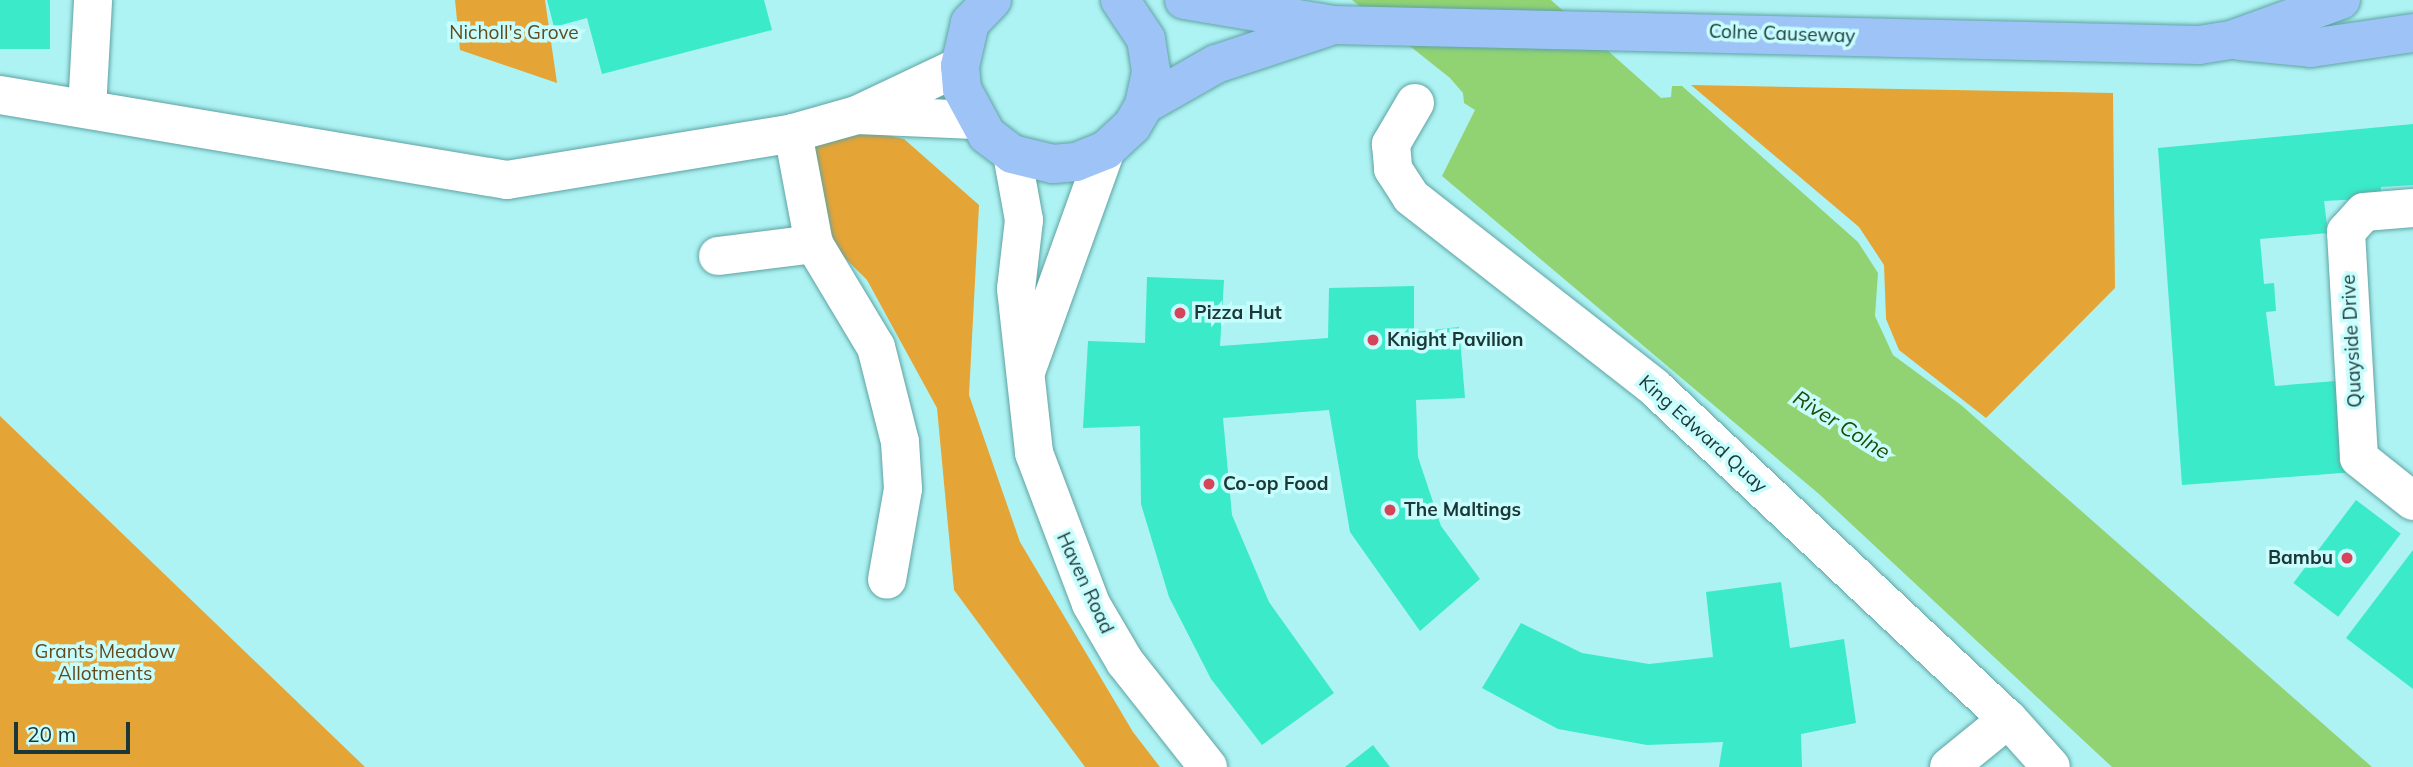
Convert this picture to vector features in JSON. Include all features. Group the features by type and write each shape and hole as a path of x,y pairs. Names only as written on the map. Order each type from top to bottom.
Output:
{"main road":[{"path":"976,8 960,66 962,89 975,120 1012,154 1054,164 1076,162 1106,150 1132,127 1144,105 1151,71 1146,39 1120,0"},
{"name":"Colne Causeway","path":"1184,0 1333,25 1679,31 2037,45 2199,45 2231,40 2341,0"},
{"name":"Colne Causeway","path":"1144,105 1216,64 1333,25"},
{"name":"Colne Causeway","path":"2231,40 2311,48 2413,33"}],"street":[{"path":"88,109 93,0"},
{"path":"0,95 508,180 793,134 858,115 960,66"},
{"name":"King Edward Quay","path":"1415,103 1391,144 1393,169 1411,197 1654,387 2008,719 2051,767"},
{"path":"858,115 975,120"},
{"path":"793,134 814,244 876,347 900,442 903,489 887,580"},
{"name":"Haven Road","path":"1027,371 1106,150"},
{"name":"Haven Road","path":"1012,154 1024,220 1016,289 1034,453 1091,604 1125,662 1208,767"},
{"name":"Quayside Drive","path":"2413,208 2364,212 2346,232 2359,458 2413,501"},
{"path":"718,256 814,244"},
{"path":"1958,764 2008,719"}],"green space":[{"name":"Nicholl's Grove","path":"455,0 545,0 557,83 460,50"},
{"path":"1691,85 2113,93 2115,288 1986,418 1899,350 1886,319 1884,265 1859,227"},
{"path":"857,128 904,139 979,205 969,395 1020,542 1133,732 1160,767 1085,767 954,590 937,408 867,280 825,238 814,142"},
{"name":"Grants Meadow Allotments","path":"0,416 365,767 0,767"}],"water":[{"name":"River Colne","path":"1352,0 1551,0 1661,98 1671,97 1672,86 1682,86 1858,242 1878,273 1875,316 1893,355 1961,405 2372,767 2112,767 1819,494 1442,176 1475,110 1464,103 1463,93 1450,78"}],"building":[{"path":"0,0 50,0 50,49 0,49"},
{"path":"547,0 764,0 772,30 602,74 587,18 554,27"},
{"path":"2413,124 2413,185 2381,187 2381,198 2324,201 2328,233 2260,239 2264,284 2274,283 2276,311 2266,312 2275,386 2348,380 2355,472 2182,485 2158,148"},
{"name":"The Maltings","path":"1147,277 1224,280 1220,346 1328,338 1329,288 1414,286 1414,332 1459,327 1465,398 1416,400 1418,457 1441,526 1480,579 1420,631 1350,532 1329,410 1223,418 1232,515 1269,602 1334,693 1262,745 1211,679 1169,597 1141,504 1140,426 1083,428 1088,341 1145,343"},
{"name":"Bambu","path":"2356,500 2401,534 2338,617 2293,583"},
{"path":"2413,550 2413,689 2346,638"},
{"path":"1781,582 1790,648 1844,639 1856,723 1801,734 1802,767 1719,767 1723,742 1647,745 1558,729 1482,688 1521,623 1582,653 1649,664 1713,657 1706,592"},
{"path":"1373,745 1390,767 1345,767"}],"place":[{"name":"Pizza Hut","path":"1180,313"},
{"name":"Knight Pavilion","path":"1373,340"},
{"name":"Co-op Food","path":"1209,484"},
{"name":"The Maltings","path":"1390,510"},
{"name":"Bambu","path":"2347,558"}]}
